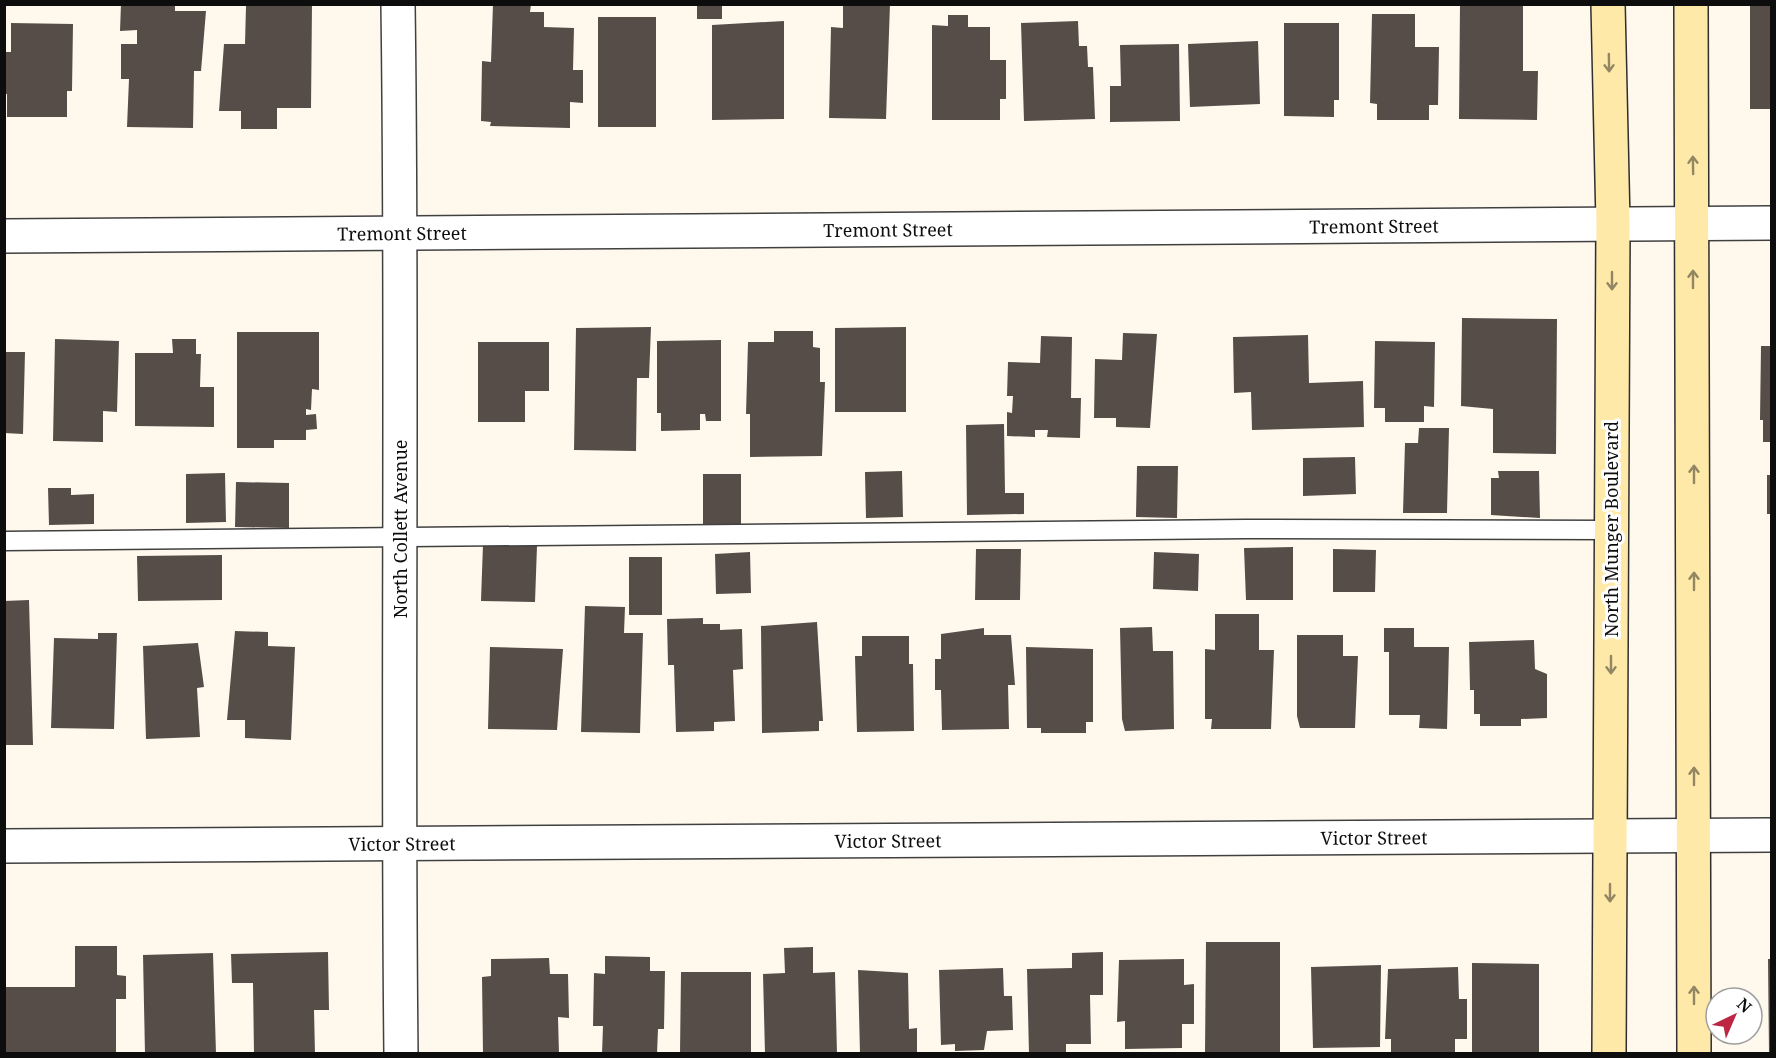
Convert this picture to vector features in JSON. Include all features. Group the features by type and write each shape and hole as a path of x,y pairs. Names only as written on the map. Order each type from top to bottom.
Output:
{"main road":[{"name":"North Munger Boulevard","path":"1608,4 1613,223 1609,1053"},
{"path":"1691,4 1695,1053"}],"street":[{"name":"North Collett Avenue","path":"398,4 401,232 399,843 401,1053"},
{"name":"Tremont Street","path":"4,236 1772,223"},
{"name":"Victor Street","path":"4,846 1772,835"}],"lane":[{"path":"4,541 1234,529 1611,530"}],"building":[{"path":"121,4 175,5 175,11 206,11 201,71 194,71 193,128 127,127 129,79 121,79 121,44 137,44 137,30 120,31"},
{"path":"257,4 312,4 311,108 277,108 277,129 241,129 241,111 219,111 224,44 245,44 246,6 257,6"},
{"path":"493,4 531,4 530,12 544,12 544,27 574,28 573,70 583,70 583,103 570,102 570,128 490,126 491,122 481,121 482,61 491,62"},
{"path":"697,4 722,4 722,19 697,19"},
{"path":"843,4 890,4 886,119 829,118 831,27 843,28"},
{"path":"1460,4 1523,5 1523,71 1538,71 1537,120 1459,119"},
{"path":"1750,5 1772,5 1772,109 1750,109"},
{"path":"1372,14 1415,14 1415,47 1439,47 1438,105 1429,105 1429,120 1377,120 1377,104 1370,103"},
{"path":"948,15 968,15 968,27 990,27 990,60 1006,60 1006,99 1000,99 1000,120 932,120 932,25 948,26"},
{"path":"598,17 656,17 656,127 598,127"},
{"path":"784,21 784,119 712,120 712,25"},
{"path":"1078,21 1079,46 1087,46 1088,67 1093,67 1095,119 1024,121 1021,23"},
{"path":"11,23 73,24 72,91 67,91 67,117 7,117 7,94 4,94 4,52 11,52"},
{"path":"1284,23 1339,23 1339,100 1334,100 1334,117 1284,116"},
{"path":"1258,41 1260,104 1190,107 1188,44"},
{"path":"1179,44 1180,121 1110,122 1110,86 1121,86 1120,45"},
{"path":"1462,318 1557,319 1556,454 1493,453 1493,409 1461,406"},
{"path":"651,327 649,378 637,378 636,451 574,450 576,328"},
{"path":"906,327 906,412 835,412 835,328"},
{"path":"774,331 813,331 813,347 820,348 820,382 825,382 822,456 750,457 750,414 746,414 748,342 774,342"},
{"path":"237,332 319,332 319,390 312,389 311,410 306,409 306,415 316,414 317,429 306,430 306,440 274,440 274,448 237,448"},
{"path":"1123,333 1157,334 1150,428 1116,427 1116,418 1094,418 1095,359 1122,360"},
{"path":"1308,335 1309,383 1363,381 1364,427 1252,430 1251,392 1234,393 1233,337"},
{"path":"1041,336 1072,337 1071,398 1081,398 1080,438 1047,437 1048,430 1035,430 1035,437 1007,436 1007,412 1012,413 1013,396 1007,396 1008,362 1040,363"},
{"path":"55,339 119,341 117,412 103,411 103,442 53,441"},
{"path":"172,339 196,339 196,354 201,354 200,387 214,387 214,427 135,426 135,353 173,353"},
{"path":"721,340 721,421 706,421 705,414 700,414 700,430 661,431 661,413 657,413 657,341"},
{"path":"1375,341 1435,342 1434,407 1424,406 1424,422 1385,422 1385,408 1374,408"},
{"path":"478,342 549,342 549,391 525,391 525,422 478,422"},
{"path":"1761,346 1772,346 1772,442 1763,442 1763,420 1760,420"},
{"path":"4,352 25,352 23,434 4,433"},
{"path":"1004,424 1005,493 1024,493 1024,514 967,515 966,425"},
{"path":"1419,428 1449,428 1447,513 1403,513 1405,443 1418,443"},
{"path":"1355,457 1356,494 1303,496 1303,458"},
{"path":"1137,466 1178,466 1177,518 1136,517"},
{"path":"902,471 903,517 866,518 865,472"},
{"path":"1498,471 1539,471 1540,518 1491,515 1491,478 1499,478"},
{"path":"225,473 226,522 186,523 186,474"},
{"path":"703,474 741,474 741,524 703,525"},
{"path":"1767,475 1772,475 1772,514 1767,514"},
{"path":"236,482 289,483 289,528 235,527"},
{"path":"48,488 71,488 71,495 94,494 94,524 49,525"},
{"path":"483,544 537,546 535,602 481,601"},
{"path":"1293,547 1293,600 1246,600 1244,548"},
{"path":"976,549 1021,549 1020,600 975,600"},
{"path":"1333,549 1376,550 1375,592 1333,592"},
{"path":"750,552 751,593 716,594 715,554"},
{"path":"1154,552 1199,554 1198,591 1153,589"},
{"path":"222,555 222,600 138,601 137,556"},
{"path":"629,557 662,557 662,615 629,615"},
{"path":"29,600 33,745 4,745 4,601"},
{"path":"585,606 625,607 624,633 643,633 640,733 581,732"},
{"path":"1215,614 1259,614 1259,650 1274,650 1271,729 1211,729 1212,719 1205,719 1205,649 1215,650"},
{"path":"703,618 703,624 720,624 720,630 742,629 743,669 733,670 735,721 714,722 714,731 676,732 674,665 668,665 667,619"},
{"path":"817,622 823,721 819,721 819,731 762,733 761,626"},
{"path":"1152,627 1153,651 1173,651 1174,729 1125,731 1122,719 1120,628"},
{"path":"984,628 984,635 1011,635 1015,685 1008,685 1009,729 942,730 941,690 935,690 935,659 941,659 941,634"},
{"path":"1384,628 1414,628 1414,647 1449,647 1447,729 1419,728 1420,715 1389,715 1389,652 1384,652"},
{"path":"235,631 268,632 268,646 295,647 291,740 245,738 245,720 227,720"},
{"path":"98,633 117,633 114,729 51,728 54,638 98,639"},
{"path":"1297,635 1343,635 1343,656 1358,656 1355,728 1300,728 1297,716"},
{"path":"862,636 909,636 909,664 913,664 914,731 857,732 855,656 862,656"},
{"path":"1534,640 1535,669 1547,674 1547,718 1521,719 1521,726 1480,726 1480,714 1474,714 1474,690 1470,690 1469,642"},
{"path":"198,643 204,687 197,688 200,737 146,739 143,646"},
{"path":"490,647 563,649 557,730 488,729"},
{"path":"1026,647 1093,649 1093,722 1086,722 1086,733 1041,733 1041,728 1027,728"},
{"path":"1206,942 1280,942 1280,1054 1205,1054"},
{"path":"75,946 117,946 117,975 126,976 126,999 116,999 116,1054 4,1054 4,987 75,987"},
{"path":"813,947 813,973 835,972 837,1054 765,1054 763,974 785,973 784,948"},
{"path":"328,952 329,1010 314,1010 315,1054 254,1054 253,983 232,983 231,954"},
{"path":"1103,952 1103,995 1090,995 1091,1044 1066,1044 1066,1054 1029,1054 1027,969 1072,968 1072,953"},
{"path":"213,953 216,1054 145,1054 143,955"},
{"path":"605,956 650,957 650,971 665,971 664,1029 658,1029 657,1054 602,1054 603,1026 593,1026 594,973 605,974"},
{"path":"549,958 550,974 568,974 569,1018 558,1017 559,1054 483,1054 482,977 491,976 491,959"},
{"path":"1184,959 1184,985 1194,984 1194,1024 1182,1024 1182,1048 1125,1049 1125,1021 1117,1022 1119,960"},
{"path":"1768,959 1772,959 1772,1054 1769,1054"},
{"path":"1472,963 1539,964 1539,1054 1472,1054"},
{"path":"1381,965 1380,1047 1313,1048 1311,967"},
{"path":"1458,967 1459,999 1467,999 1467,1039 1455,1039 1455,1054 1391,1054 1391,1039 1385,1039 1388,969"},
{"path":"1003,968 1004,996 1012,996 1013,1030 987,1031 984,1050 955,1051 955,1044 941,1045 939,970"},
{"path":"858,970 908,973 909,1029 917,1028 917,1054 860,1054"},
{"path":"681,972 751,972 751,1054 680,1053"}]}
